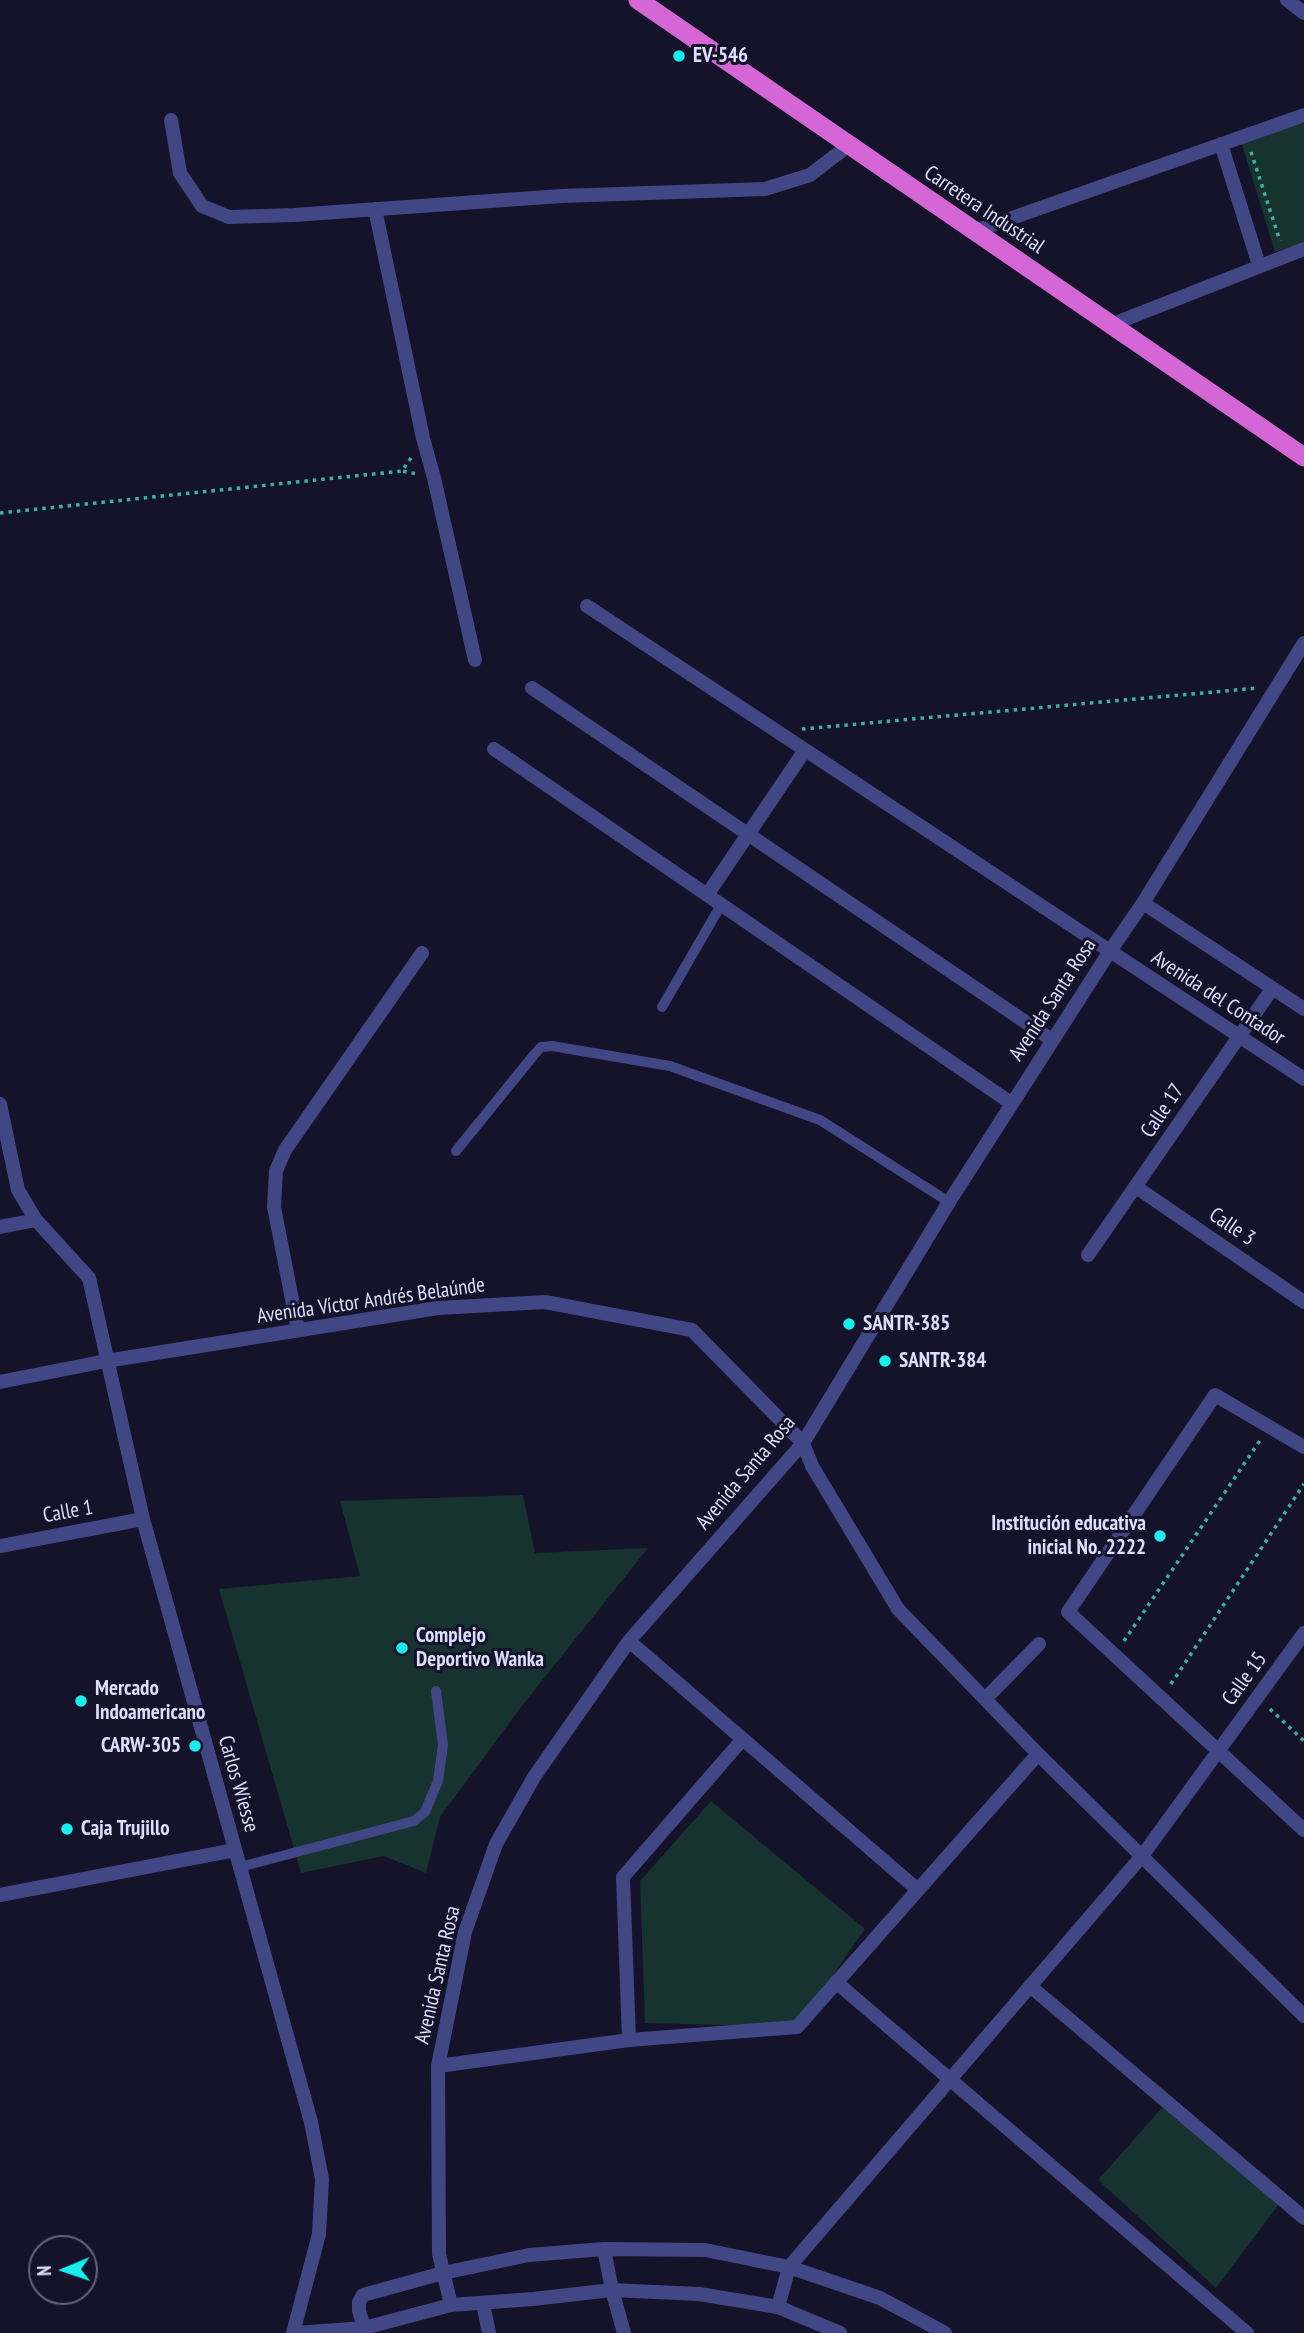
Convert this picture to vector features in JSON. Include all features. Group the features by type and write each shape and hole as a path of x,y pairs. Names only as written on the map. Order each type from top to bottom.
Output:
{"highway":[{"name":"Carretera Industrial","path":"638,0 1302,453"}],"street":[{"path":"1287,0 1304,13"},
{"path":"975,231 1304,114"},
{"path":"171,120 180,173 202,206 229,218 561,196 765,189 810,175 849,145"},
{"path":"1221,144 1259,265"},
{"path":"375,209 423,438 475,660"},
{"path":"1112,324 1304,249"},
{"name":"Avenida del Contador","path":"587,606 1304,1079"},
{"name":"Avenida Santa Rosa","path":"451,2305 439,2254 439,2066 465,1932 496,1844 534,1777 629,1641 803,1443 949,1202 1143,903 1304,643"},
{"path":"532,688 1052,1040"},
{"path":"494,749 1011,1103"},
{"path":"707,895 806,750"},
{"name":"Avenida del Contador","path":"1143,903 1304,1009"},
{"path":"298,1330 274,1207 276,1171 285,1150 422,953"},
{"name":"Calle 17","path":"1088,1255 1272,989"},
{"name":"Carlos Wiesse","path":"0,1104 19,1190 36,1220 89,1278 143,1519 311,2122 322,2179 319,2234 294,2333"},
{"name":"Calle 3","path":"1136,1187 1304,1302"},
{"path":"0,1227 36,1220"},
{"name":"Avenida Víctor Andrés Belaúnde","path":"0,1382 106,1361 438,1308 545,1302 692,1330 803,1443"},
{"path":"1304,1447 1215,1395 1068,1612 1304,1830"},
{"path":"803,1443 812,1466 898,1609 1038,1754 1304,2016"},
{"name":"Calle 1","path":"0,1546 143,1519"},
{"name":"Calle 15","path":"789,2267 1142,1856 1304,1633"},
{"path":"629,1641 918,1890"},
{"path":"985,1699 1039,1644"},
{"path":"629,2040 623,1877 742,1740"},
{"path":"439,2066 629,2040 797,2027 1038,1754"},
{"path":"0,1895 235,1850"},
{"path":"836,1982 1247,2333"},
{"path":"1030,1986 1304,2218"},
{"path":"365,2331 359,2311 359,2302 363,2295 443,2273 529,2256 604,2249 705,2250 789,2267 880,2298 945,2333"},
{"path":"604,2249 624,2333"},
{"path":"778,2307 789,2267"},
{"path":"294,2333 365,2331 451,2305 612,2290 699,2294 778,2307 840,2333"},
{"path":"483,2303 489,2333"}],"lane":[{"path":"662,1007 721,905"},
{"path":"456,1151 541,1047 552,1046 670,1066 820,1120 949,1202"},
{"path":"240,1867 414,1821 425,1812 439,1781 443,1745 436,1691"}],"path":[{"path":"1247,139 1281,243"},
{"path":"0,513 402,471"},
{"path":"776,731 1276,686"},
{"path":"1115,1654 1269,1427"},
{"path":"1162,1698 1304,1484"},
{"path":"1258,1697 1304,1741"}],"green space":[{"path":"1304,118 1304,243 1275,252 1240,138"},
{"name":"Complejo Deportivo Wanka","path":"523,1495 535,1553 648,1548 521,1707 440,1817 426,1873 384,1856 301,1873 219,1589 360,1576 340,1501"},
{"path":"711,1801 865,1929 797,2027 645,2023 640,1881"},
{"path":"1167,2102 1282,2200 1216,2288 1098,2180"}],"place":[{"name":"EV-546","path":"679,56"},
{"name":"SANTR-385","path":"849,1324"},
{"name":"SANTR-384","path":"885,1361"},
{"name":"Institución educativa inicial No. 2222","path":"1160,1536"},
{"name":"Complejo Deportivo Wanka","path":"402,1648"},
{"name":"Mercado Indoamericano","path":"81,1701"},
{"name":"CARW-305","path":"195,1746"},
{"name":"Caja Trujillo","path":"67,1829"}]}
